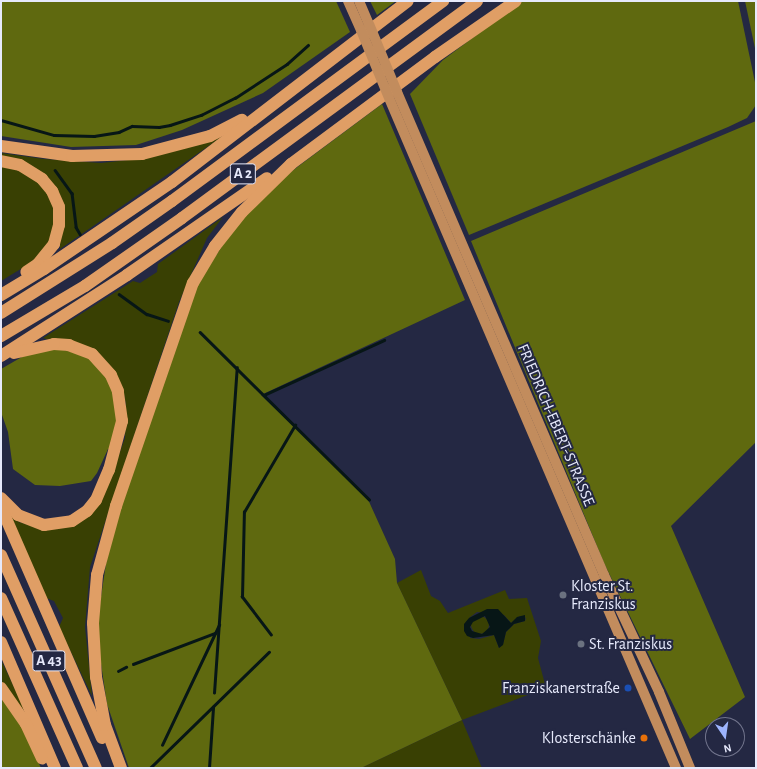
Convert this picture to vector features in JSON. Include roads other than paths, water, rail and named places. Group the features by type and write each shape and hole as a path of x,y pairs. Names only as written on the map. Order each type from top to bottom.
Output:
{"highway":[{"path":"1,295 44,269 172,182 301,81 408,1"},
{"name":"A 2","path":"1,313 58,278 154,214 443,1"},
{"name":"A 2","path":"1,336 85,286 182,218 477,1"},
{"path":"435,57 505,1"},
{"path":"121,768 104,725 96,677 93,623 97,576 116,506 193,283 215,246 242,212 291,164 435,57 516,1"},
{"path":"1,146 72,156 142,154 210,136 234,126 301,81"},
{"path":"1,357 127,275 347,122"},
{"path":"1,161 20,165 42,179 57,199 60,216 57,238 45,256 1,290"},
{"path":"1,357 32,347 54,344 69,345 92,354 111,375 118,391 122,421 109,470 96,500 87,511 72,521 44,525 18,515 1,498"},
{"path":"1,507 115,768"},
{"name":"A 43","path":"1,555 96,768"},
{"name":"A 43","path":"1,598 77,768"},
{"path":"1,642 54,768"},
{"path":"1,688 26,724 47,768"}],"main road":[{"path":"348,1 365,27"},
{"path":"359,1 365,27 393,95"},
{"name":"FRIEDRICH-EBERT-STRASSE","path":"393,95 676,768"},
{"name":"FRIEDRICH-EBERT-STRASSE","path":"393,95 604,575 659,692 690,768"}],"waterway":[{"path":"1,120 54,135 94,136 119,132 132,126 159,127 170,125 201,115 235,98 287,64 308,45"},
{"path":"55,170 72,193 76,227 80,234"},
{"path":"119,294 147,314 168,321"},
{"path":"200,332 369,499"},
{"path":"264,395 384,340"},
{"path":"214,693 237,368"},
{"path":"271,635 242,597 244,512 295,425"},
{"path":"162,745 219,625"},
{"path":"133,664 215,633"},
{"path":"150,768 269,652"},
{"path":"118,671 126,667"},
{"path":"209,768 213,707"}],"place":[{"name":"Kloster St. Franziskus","path":"563,595"},
{"name":"St. Franziskus","path":"581,644"},
{"name":"Franziskanerstraße","path":"628,688"},
{"name":"Klosterschänke","path":"644,738"}]}
